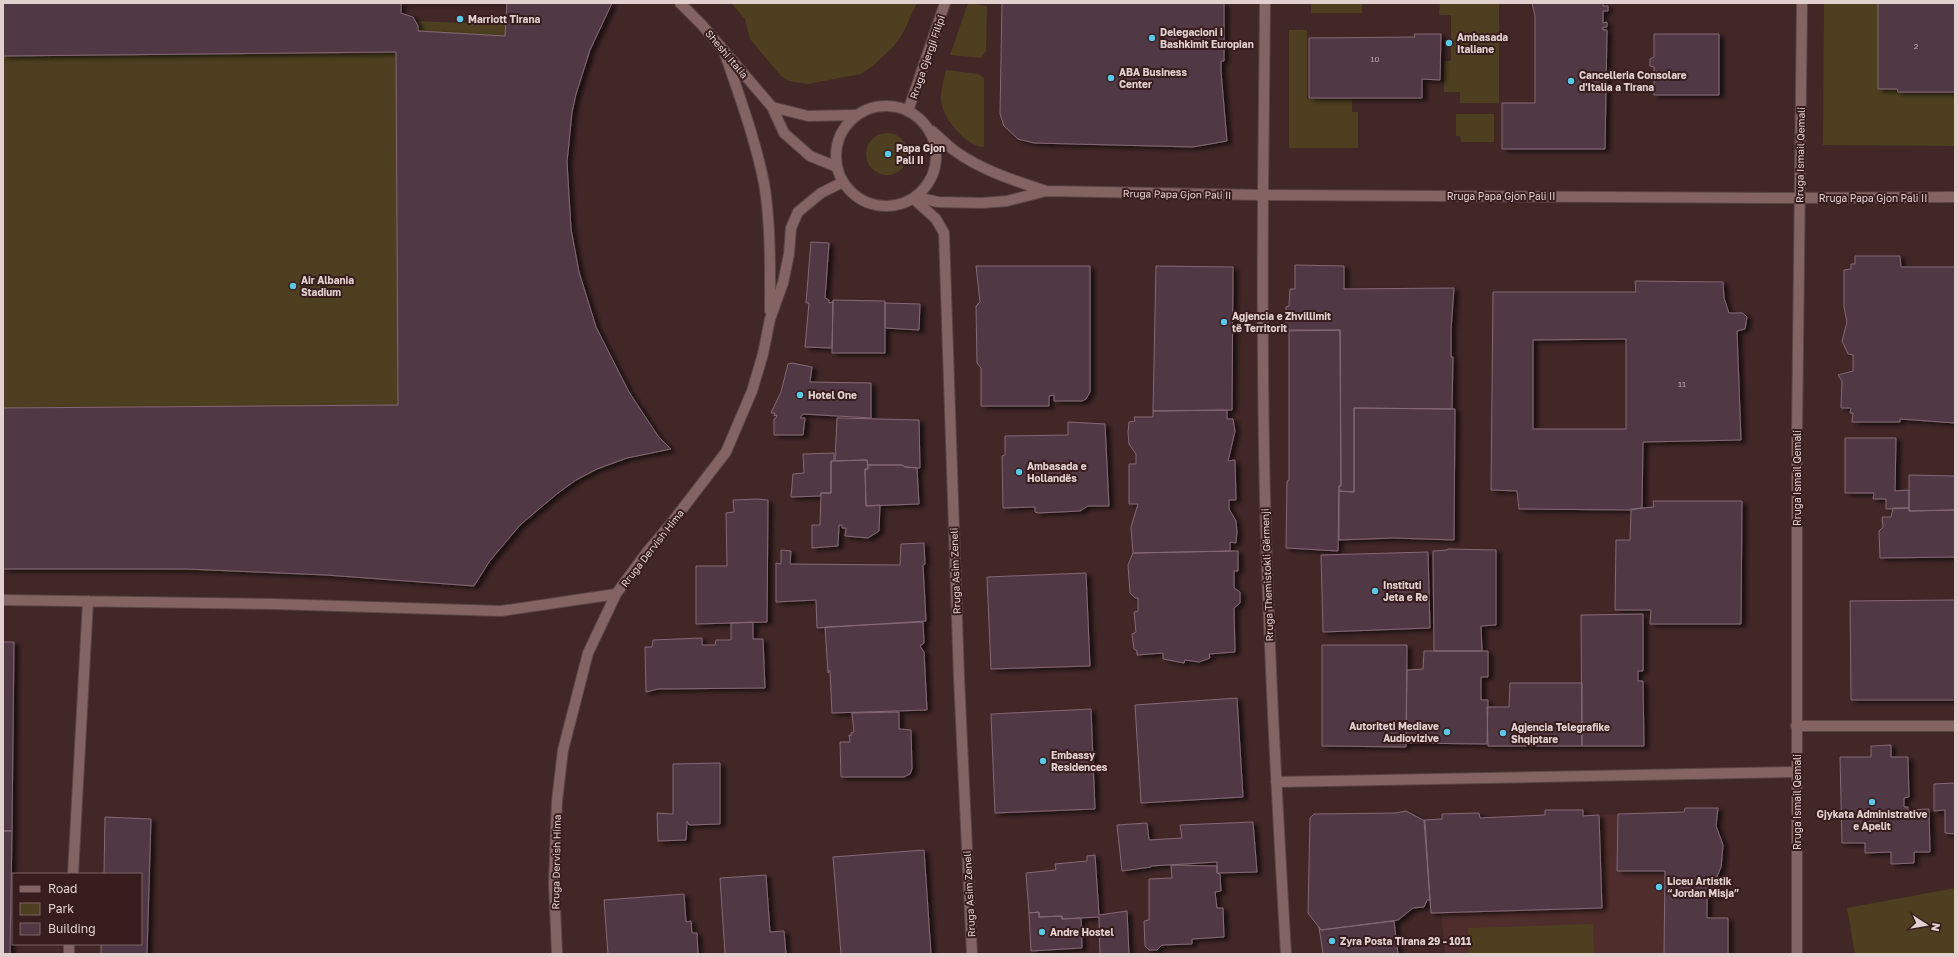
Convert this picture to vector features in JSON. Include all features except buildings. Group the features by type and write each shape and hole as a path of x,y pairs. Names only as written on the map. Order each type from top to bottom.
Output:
{"street":[{"name":"Sheshi Italia","path":"680,3 702,25 772,107 784,132 810,156 837,167"},
{"name":"Rruga Gjergji Filipi","path":"908,110 945,3"},
{"name":"Rruga Themistokli Gërmenji","path":"1265,3 1263,195 1263,397 1265,512 1276,782 1286,954"},
{"name":"Rruga Ismail Qemali","path":"1797,954 1796,726 1799,198 1802,3"},
{"path":"724,51 750,125 764,184 769,227 770,319"},
{"path":"882,106 895,106 908,110 920,118 929,128 935,142 937,158 934,173 927,187 915,198 899,205 883,207 867,203 853,194 843,182 837,167 836,153 839,138 846,126 856,115 869,109 882,106"},
{"path":"772,107 808,116 856,115"},
{"name":"Rruga Papa Gjon Pali II","path":"929,128 956,152 980,165 1010,179 1046,191"},
{"name":"Rruga Dervish Hima","path":"557,954 554,883 557,801 563,750 588,653 616,594 647,552 726,452 752,391 770,319 783,283 789,254 791,228 798,212 821,193 843,182"},
{"name":"Rruga Papa Gjon Pali II","path":"915,198 938,202 982,203 1006,201 1046,191 1263,195 1799,198 1955,197"},
{"name":"Rruga Asim Zeneli","path":"915,198 936,219 944,233 959,678 972,954"},
{"path":"3,600 267,604 501,611 616,594"},
{"path":"73,873 88,601"},
{"path":"1796,726 1955,726"},
{"path":"1276,782 1797,772"},
{"path":"548,954 556,937"}],"shaded area":[{"name":"Liceu Artistik “Jordan Misja”","path":"1685,808 1718,808 1716,826 1723,845 1721,867 1716,879 1716,895 1707,896 1707,918 1728,918 1728,954 1445,954 1441,913 1602,908 1599,815 1684,812"}],"green space":[{"name":"Air Albania Stadium","path":"3,3 599,29 580,82 568,139 567,168 572,231 578,265 587,299 598,332 612,363 629,393 649,422 671,449 638,456 608,466 581,479 556,494 513,534 493,558 474,586 238,572 121,569 3,569"},
{"path":"731,3 917,3 902,35 893,47 873,66 861,74 808,84 789,81 781,76 750,39 745,19"},
{"path":"968,3 987,6 986,51 981,58 950,55"},
{"path":"1311,3 1362,3 1362,13 1311,13"},
{"path":"1440,3 1499,3 1499,103 1460,103 1460,92 1444,92 1444,61 1451,61 1451,15 1439,15"},
{"path":"1824,3 1878,3 1878,89 1897,89 1899,92 1955,92 1955,146 1823,145"},
{"path":"1289,30 1307,30 1307,99 1352,99 1352,112 1358,112 1358,148 1289,148"},
{"path":"946,70 978,74 984,78 983,147 976,145 962,136 949,121 945,113 941,98"},
{"path":"1456,114 1494,114 1494,142 1461,142 1460,136 1456,136"},
{"path":"887,133 902,139 908,154 902,169 887,175 872,169 866,154 872,139"},
{"path":"1955,888 1955,954 1855,954 1847,908"},
{"path":"1593,924 1594,954 1469,954 1468,928"}],"place":[{"name":"Marriott Tirana","path":"460,19"},
{"name":"Delegacioni i Bashkimit Europian","path":"1152,38"},
{"name":"Ambasada Italiane","path":"1449,43"},
{"name":"ABA Business Center","path":"1111,78"},
{"name":"Cancelleria Consolare d'Italia a Tirana","path":"1571,81"},
{"name":"Papa Gjon Pali II","path":"888,154"},
{"name":"Air Albania Stadium","path":"293,286"},
{"name":"Agjencia e Zhvillimit të Territorit","path":"1224,322"},
{"name":"Hotel One","path":"800,395"},
{"name":"Ambasada e Hollandës","path":"1019,472"},
{"name":"Instituti Jeta e Re","path":"1375,591"},
{"name":"Autoriteti Mediave Audiovizive","path":"1447,732"},
{"name":"Agjencia Telegrafike Shqiptare","path":"1503,733"},
{"name":"Embassy Residences","path":"1043,761"},
{"name":"Gjykata Administrative e Apelit","path":"1872,802"},
{"name":"Liceu Artistik “Jordan Misja”","path":"1659,887"},
{"name":"Andre Hostel","path":"1042,932"},
{"name":"Zyra Posta Tirana 29 - 1011","path":"1332,941"}]}
